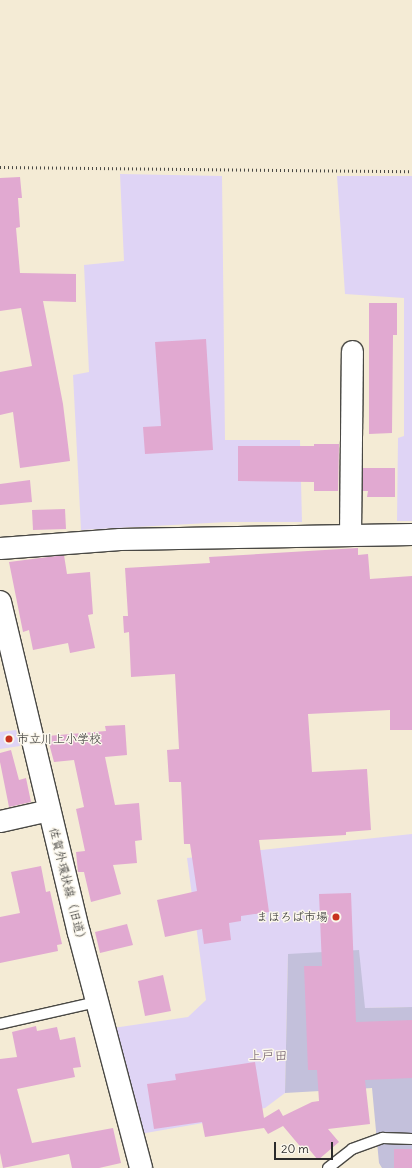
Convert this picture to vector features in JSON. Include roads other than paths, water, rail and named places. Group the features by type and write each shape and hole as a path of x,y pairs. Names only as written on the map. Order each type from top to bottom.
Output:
{"street":[{"path":"350,534 352,351"},
{"path":"0,548 120,539 412,534"},
{"name":"佐賀外環状線（旧道）","path":"0,602 49,810 97,1002 141,1168"},
{"path":"0,821 49,810"}],"lane":[{"path":"0,1024 97,1002"},
{"path":"328,1168 352,1149 383,1138 412,1139"}],"place":[{"name":"市立川上小学校","path":"9,739"},
{"name":"まほろば市場","path":"336,917"}],"district":[{"name":"上戸田","path":"268,1056"}]}
